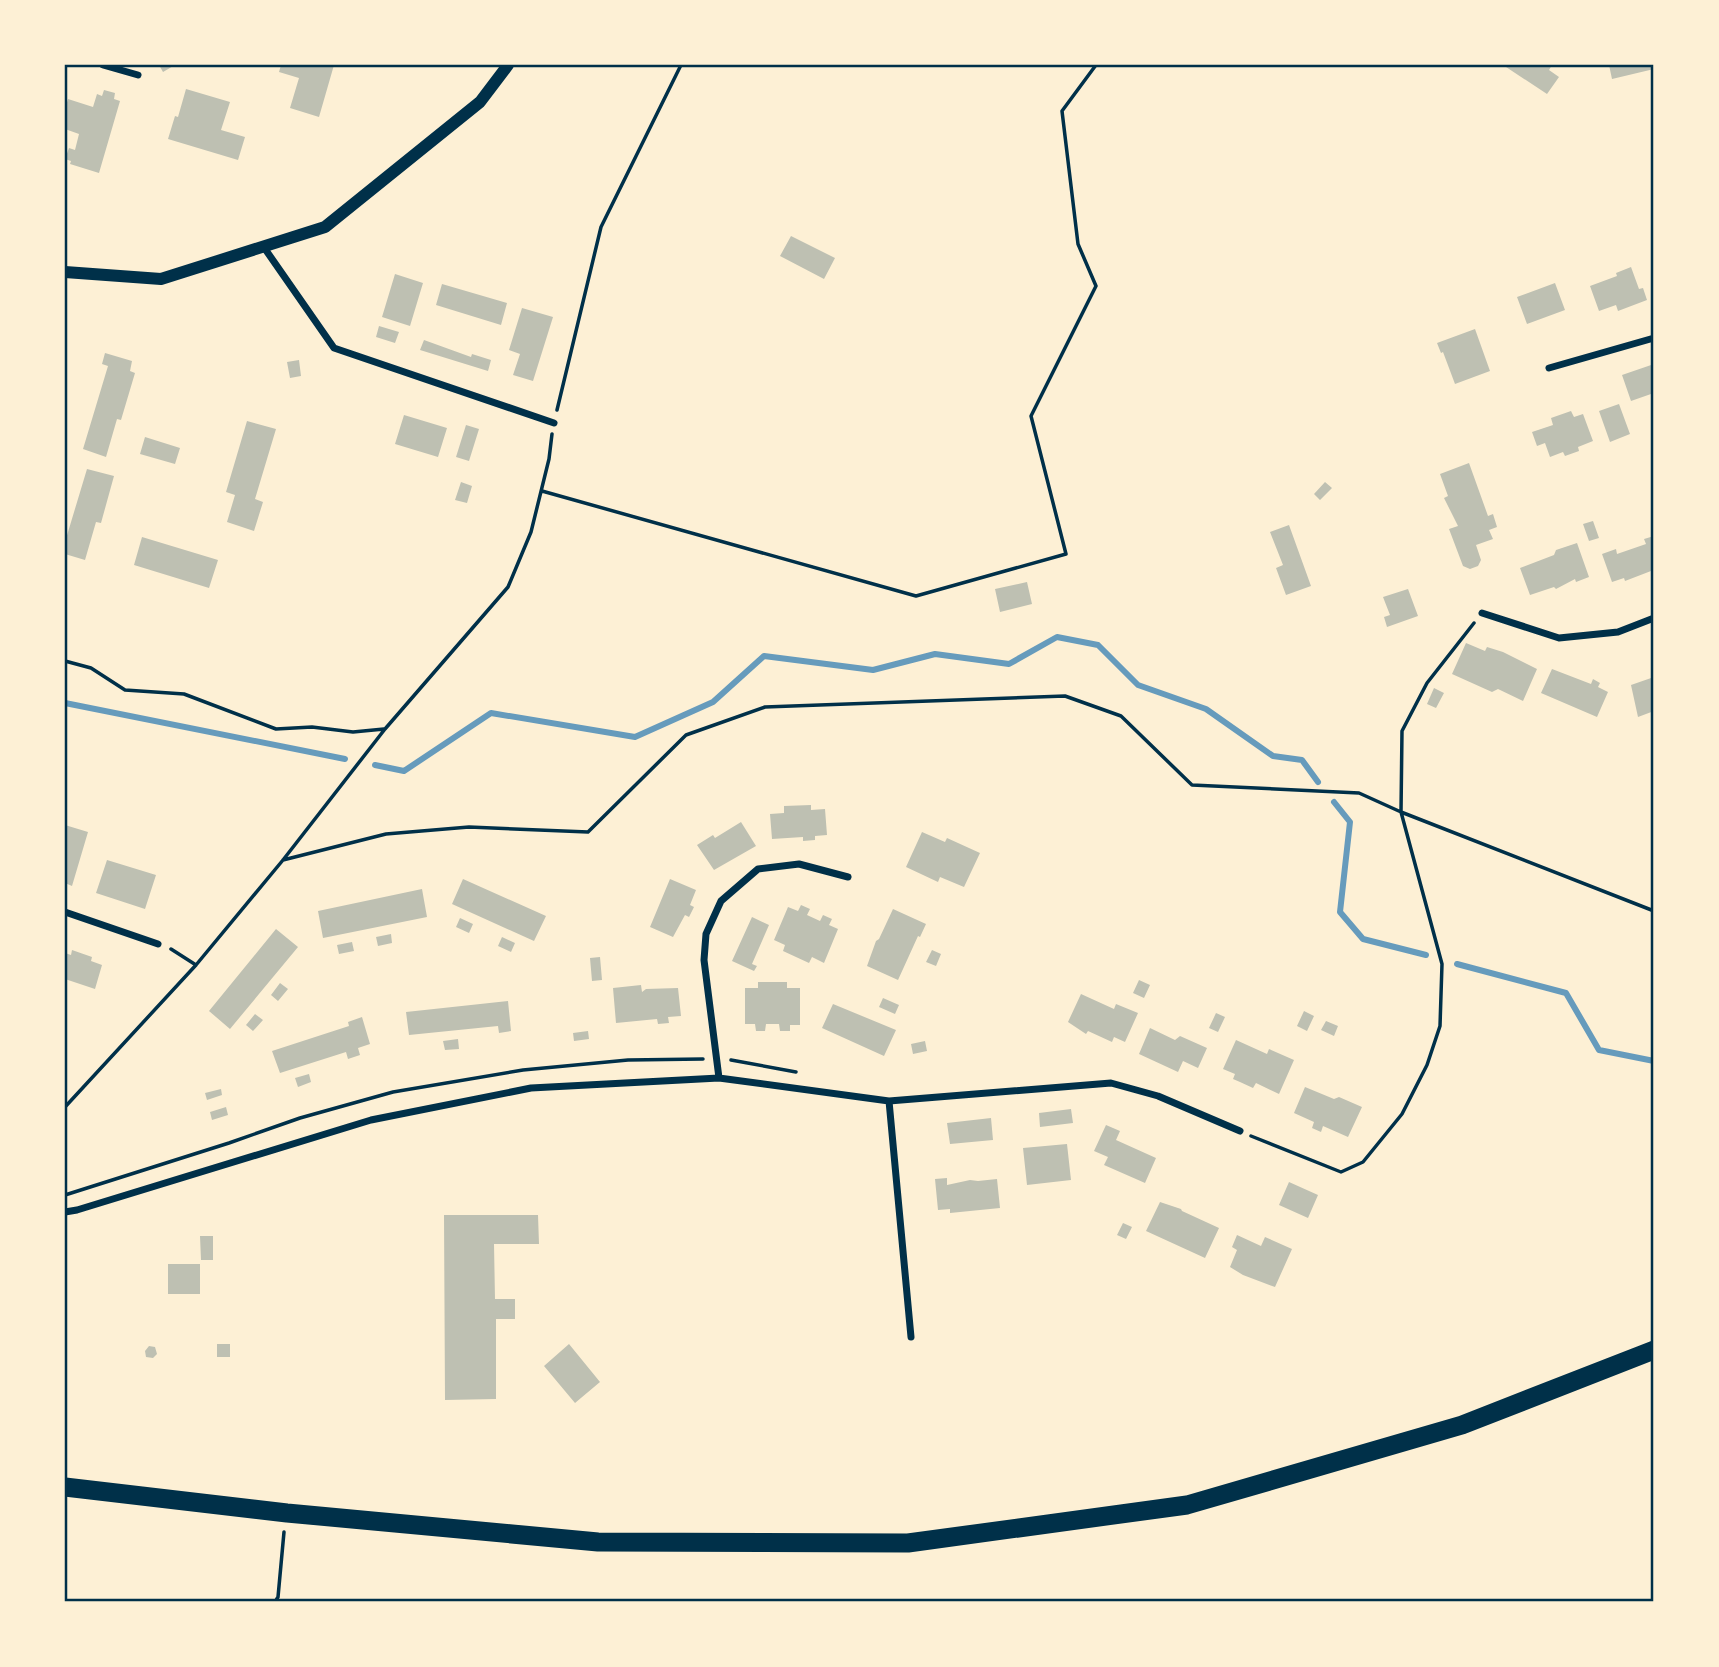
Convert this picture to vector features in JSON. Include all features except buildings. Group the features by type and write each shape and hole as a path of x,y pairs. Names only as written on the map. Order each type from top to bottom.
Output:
{"highway":[{"path":"65,1487 287,1513 598,1542 908,1543 1187,1506 1462,1425 1654,1350"}],"street":[{"path":"103,65 138,75"},
{"path":"65,272 161,279 325,227 480,102 508,65"},
{"path":"263,246 334,348 554,424"},
{"path":"1549,368 1654,338"},
{"path":"1482,613 1559,638 1618,632 1654,618"},
{"path":"719,1078 704,960 706,934 721,901 758,869 799,864 848,877"},
{"path":"65,912 158,944"},
{"path":"65,1212 385,1117 531,1088 719,1078 889,1101 1111,1083 1158,1096 1240,1131"},
{"path":"889,1101 911,1336"}],"path":[{"path":"65,1107 196,965 283,860 385,729 508,587 531,531 601,227 681,65"},
{"path":"541,491 916,596 1066,554 1031,416 1096,286 1078,244 1062,111 1096,65"},
{"path":"1240,1131 1341,1172 1363,1162 1394,1124 1402,1114 1427,1065 1440,1026 1442,964 1401,812 1402,731 1427,683 1482,613"},
{"path":"65,661 90,667 125,690 184,694 276,729 312,727 353,732 385,729"},
{"path":"283,860 386,834 469,827 589,832 686,735 765,707 1065,696 1121,716 1192,785 1359,793 1654,911"},
{"path":"158,944 180,952 196,965"},
{"path":"275,1602 278,1597 287,1513"}],"waterway":[{"path":"375,765 404,771 491,713 635,737 713,702 764,656 873,670 935,654 1009,664 1057,637 1098,645 1138,685 1206,709 1273,756 1302,760 1318,782"},
{"path":"65,703 345,759"},
{"path":"1334,802 1350,822 1340,912 1363,939 1426,955"},
{"path":"1457,964 1566,993 1599,1050 1654,1061"}]}
